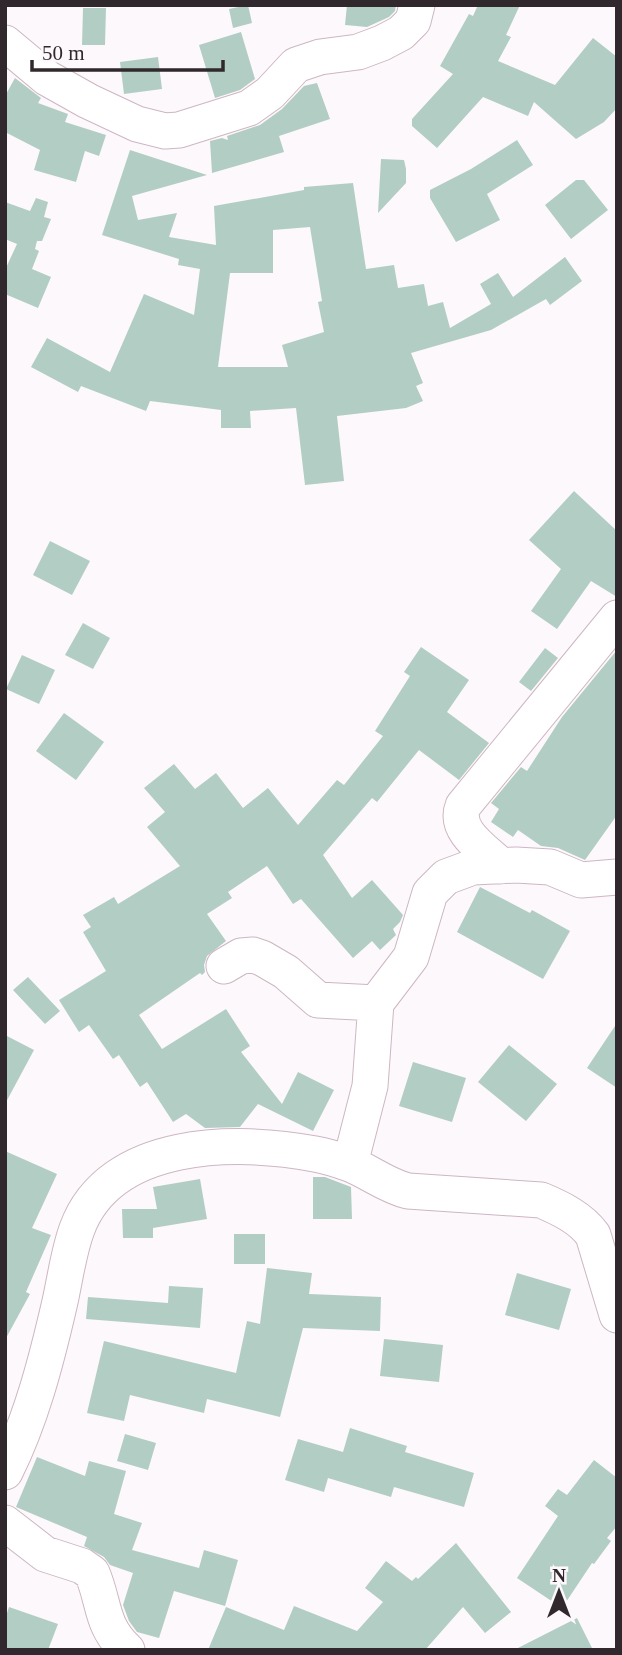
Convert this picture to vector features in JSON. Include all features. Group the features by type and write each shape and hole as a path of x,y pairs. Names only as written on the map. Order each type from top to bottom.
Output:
{"street":[{"path":"5,43 47,78 88,101 137,124 165,131 179,130 249,108 270,93 296,65 320,57 358,52 392,38 413,21 417,5"},
{"path":"500,866 463,828 460,816 463,806 617,618"},
{"path":"351,1164 370,1086 376,1003 411,957 430,893 436,885 460,870 473,867 550,867 581,880 617,877"},
{"path":"224,966 242,956 262,958 286,972 318,1000 376,1003"},
{"path":"5,1472 13,1457 46,1364 77,1228 93,1200 122,1173 152,1158 184,1151 258,1146 318,1155 351,1164 397,1189 528,1198 557,1207 586,1226 593,1235 617,1315"},
{"path":"5,1523 45,1554 82,1566 92,1573 108,1627 115,1639 127,1650"}],"building":[{"path":"248,5 252,23 233,28 229,9"},
{"path":"347,5 396,5 395,11 389,17 367,27 345,25"},
{"path":"478,5 520,5 506,35 511,37 498,61 555,85 593,38 617,57 617,108 604,122 576,139 534,102 528,116 483,97 437,148 412,126 412,119 453,74 440,66 469,14 473,16"},
{"path":"83,8 106,8 105,45 82,45"},
{"path":"241,32 255,79 240,90 215,98 199,45"},
{"path":"158,57 162,89 124,94 120,62"},
{"path":"15,78 41,98 38,103 68,114 65,122 106,135 99,156 85,151 76,182 34,170 40,150 5,132 5,96"},
{"path":"317,83 330,119 279,136 284,152 212,173 210,141 222,138 228,140 227,136 260,125 282,109 304,86"},
{"path":"517,140 533,165 487,194 500,220 456,242 430,198 430,190 471,169"},
{"path":"130,150 207,175 132,196 138,220 177,213 169,237 216,245 214,206 304,190 304,187 353,183 366,269 394,265 398,288 424,284 428,306 443,302 450,328 491,304 480,284 498,273 513,297 565,257 582,281 550,305 546,299 491,330 411,353 423,383 416,386 423,401 406,408 337,416 344,481 305,485 296,408 250,411 251,428 221,428 221,410 150,401 146,411 81,386 78,392 31,367 47,338 110,372 144,294 194,315 200,269 178,265 179,259 102,235","holes":["310,227 322,301 318,302 324,332 282,345 288,367 218,367 230,273 273,273 273,230"]},
{"path":"381,159 404,160 406,183 378,213"},
{"path":"576,180 584,180 608,210 571,239 545,205"},
{"path":"36,198 48,202 44,217 51,219 42,241 37,241 35,249 39,251 32,269 51,277 38,308 5,294 5,270 17,244 5,239 5,202 30,211"},
{"path":"574,491 617,531 617,597 591,581 557,629 531,611 561,569 529,540"},
{"path":"50,541 90,561 72,595 33,575"},
{"path":"83,623 110,638 93,669 65,655"},
{"path":"421,647 469,680 447,712 489,743 459,780 419,750 377,802 372,798 323,855 352,898 372,880 403,915 393,929 396,935 380,950 372,941 353,958 301,899 293,904 267,866 228,892 232,898 207,914 226,941 207,956 205,972 139,1015 162,1049 226,1009 250,1046 241,1052 282,1104 298,1072 334,1090 313,1131 258,1104 240,1127 205,1128 186,1114 173,1122 147,1082 140,1087 119,1055 113,1059 89,1025 79,1032 59,1000 106,971 83,932 91,927 83,915 114,897 118,904 180,866 147,827 165,812 144,788 174,764 195,789 216,773 243,808 268,788 298,825 337,780 344,785 383,736 375,731 410,676 404,672"},
{"path":"545,648 558,658 531,691 519,682"},
{"path":"617,650 617,815 585,860 558,848 541,846 518,830 513,837 491,822 499,809 491,803 521,767 527,771 562,717"},
{"path":"22,655 55,670 39,704 6,689"},
{"path":"64,713 104,742 76,780 36,751"},
{"path":"480,887 530,913 532,910 570,931 543,979 457,932"},
{"path":"28,977 60,1011 45,1024 13,990"},
{"path":"617,1023 617,1088 587,1068"},
{"path":"5,1035 34,1050 5,1104"},
{"path":"509,1045 557,1084 526,1121 478,1082"},
{"path":"413,1062 466,1078 452,1122 399,1106"},
{"path":"5,1151 57,1174 32,1228 51,1235 26,1292 30,1294 5,1340"},
{"path":"313,1177 325,1177 351,1187 352,1219 313,1219"},
{"path":"200,1179 207,1219 153,1228 153,1238 123,1238 122,1209 157,1209 153,1187"},
{"path":"234,1234 265,1234 265,1264 234,1264"},
{"path":"267,1268 312,1273 309,1294 381,1297 380,1331 303,1328 280,1417 207,1399 204,1413 130,1395 124,1421 87,1413 104,1341 236,1373 247,1321 260,1324"},
{"path":"517,1273 571,1289 559,1330 505,1315"},
{"path":"169,1286 203,1288 200,1328 86,1319 88,1297 168,1303"},
{"path":"384,1339 443,1345 439,1382 380,1376"},
{"path":"350,1428 407,1446 405,1452 474,1473 464,1507 394,1487 391,1497 328,1478 324,1492 285,1480 298,1439 343,1452"},
{"path":"125,1434 156,1443 148,1470 117,1461"},
{"path":"37,1457 85,1476 89,1461 126,1471 114,1514 142,1523 132,1550 199,1568 204,1550 238,1560 225,1606 174,1591 159,1638 137,1632 123,1605 133,1573 110,1565 104,1557 84,1546 87,1537 16,1507"},
{"path":"594,1460 617,1478 617,1526 607,1538 611,1541 594,1564 592,1563 562,1608 517,1578 558,1516 545,1506 558,1489 567,1495"},
{"path":"456,1543 511,1612 485,1633 463,1607 425,1650 208,1650 226,1607 284,1630 294,1606 357,1631 383,1602 365,1588 386,1561 412,1581 416,1577 418,1579"},
{"path":"9,1607 58,1624 48,1650 5,1650 5,1619"},
{"path":"577,1618 593,1650 514,1650"}]}
